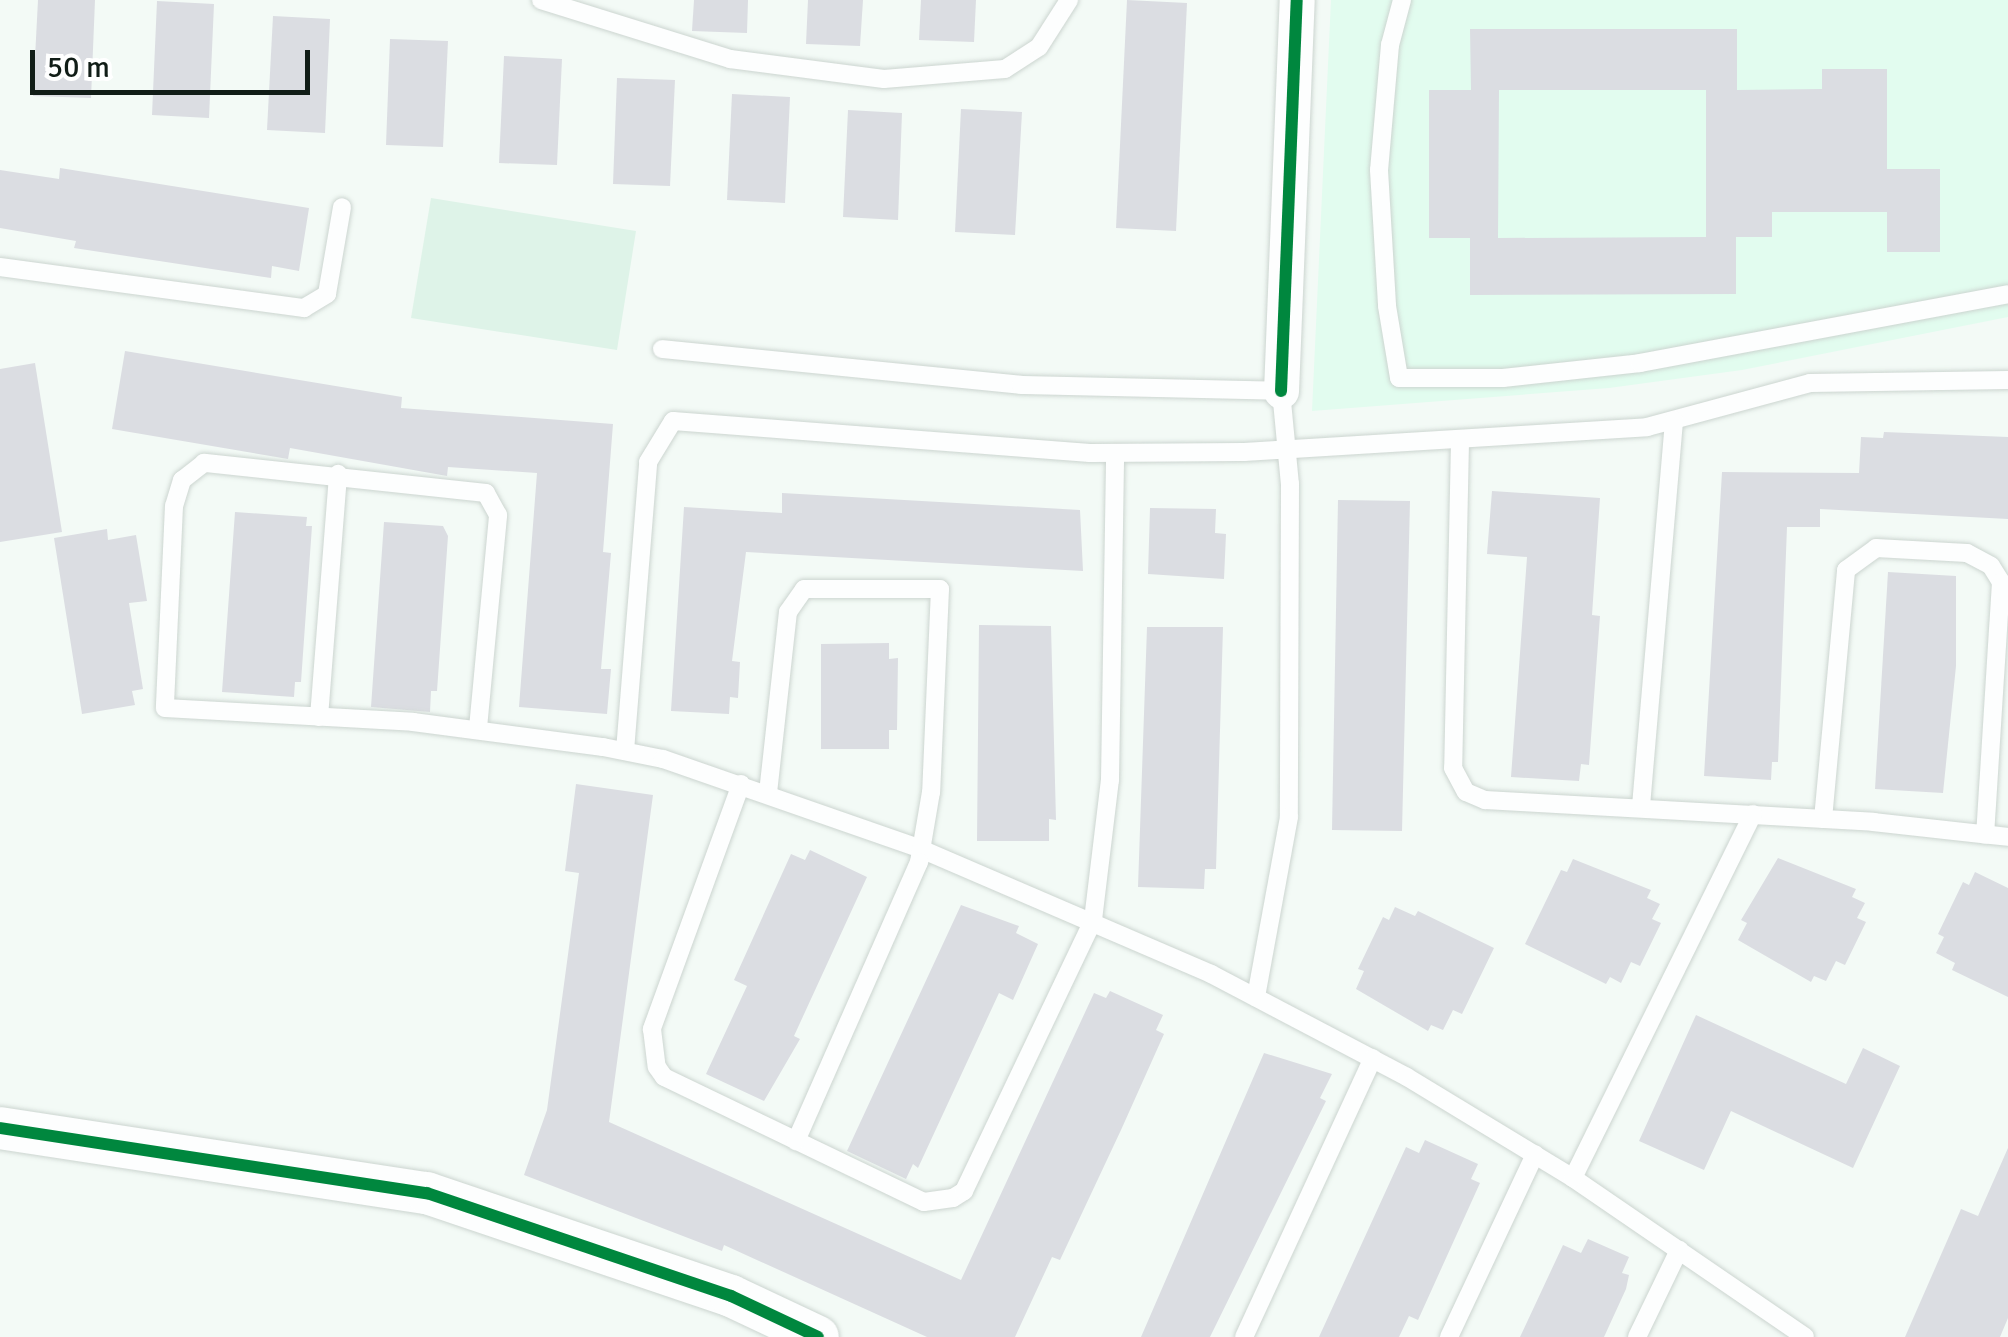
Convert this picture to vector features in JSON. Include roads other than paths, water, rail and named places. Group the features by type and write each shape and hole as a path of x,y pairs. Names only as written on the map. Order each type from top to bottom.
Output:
{"street":[{"path":"1281,391 1297,0"},
{"path":"0,1128 428,1193 731,1296 818,1337"}],"lane":[{"path":"542,0 730,58 901,78 1005,68 1039,47 1069,0"},
{"path":"1402,0 1390,45 1378,170 1386,306 1399,378 1503,378 1640,363 2008,294"},
{"path":"0,267 304,308 328,294 342,207"},
{"path":"662,349 1004,384 1281,391 1288,450 1288,817 1256,997"},
{"path":"624,751 648,462 673,421 1115,453 1288,450 1460,442 1674,420 1810,383 2008,380"},
{"path":"1641,806 1674,420"},
{"path":"1460,442 1454,768 1459,786 1485,800 1823,818 2008,837"},
{"path":"741,784 652,1029 652,1056 664,1077 924,1202 964,1191 1093,920 1110,780 1115,453"},
{"path":"478,728 498,515 492,499 470,486 204,462 182,480 174,506 166,708 478,728 624,751 741,784 922,849 1093,920 1373,1058 1573,1178 1805,1337"},
{"path":"319,717 338,474"},
{"path":"1823,818 1846,570 1876,548 1967,553 1990,566 2001,582 1985,834"},
{"path":"768,794 788,612 804,589 940,589 931,792 922,849 908,897 796,1140"},
{"path":"1573,1178 1753,814"},
{"path":"1244,1337 1373,1058"},
{"path":"1448,1337 1535,1154"},
{"path":"1637,1337 1679,1250"}]}
